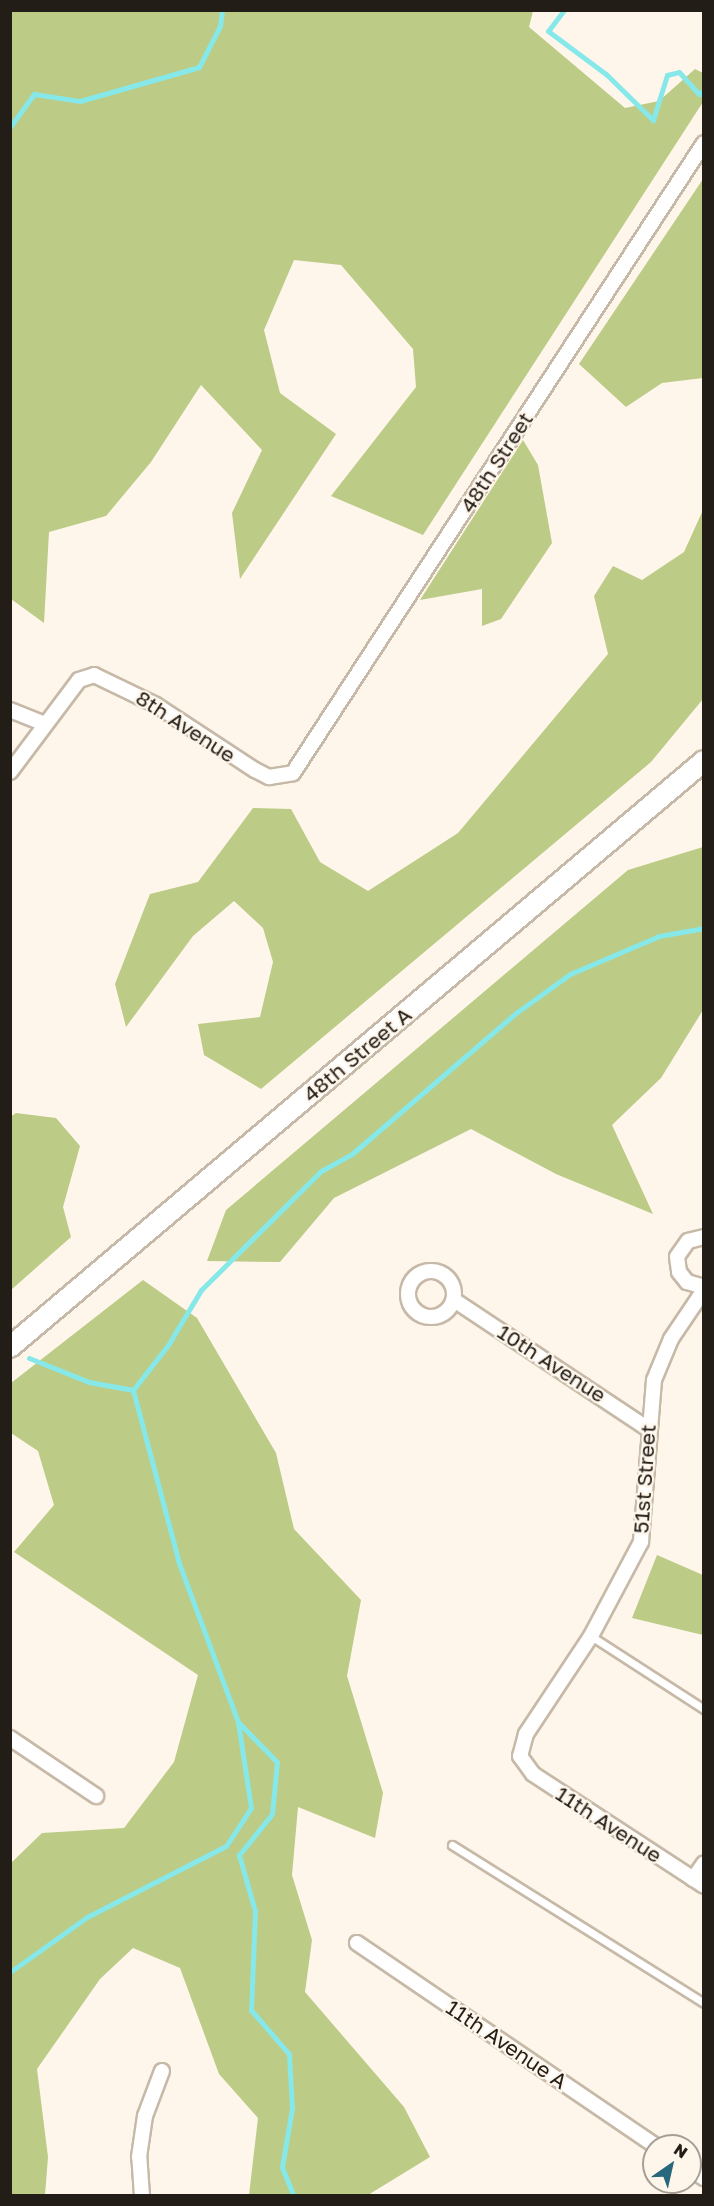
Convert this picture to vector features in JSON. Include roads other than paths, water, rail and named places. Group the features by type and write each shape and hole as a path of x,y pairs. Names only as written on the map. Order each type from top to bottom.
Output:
{"street":[{"name":"48th Street","path":"285,776 303,760 704,143"},
{"name":"8th Avenue","path":"44,723 87,676 106,677 156,705 255,770 285,776"},
{"path":"10,710 44,723 10,772"},
{"name":"48th Street A","path":"10,1347 704,761"},
{"name":"51st Street","path":"520,1756 537,1716 591,1636 640,1542 648,1429 660,1363 704,1288 687,1282 677,1257 688,1241 704,1237"},
{"name":"10th Avenue","path":"454,1300 648,1429"},
{"path":"10,1738 96,1796"},
{"name":"11th Avenue","path":"520,1756 533,1774 698,1883"},
{"path":"698,1883 704,1863"},
{"name":"11th Avenue A","path":"357,1943 642,2136"},
{"path":"142,2196 139,2157 145,2116 162,2071"}],"lane":[{"path":"591,1636 704,1709"},
{"path":"452,1845 704,2003"}],"waterway":[{"path":"10,127 34,94 80,101 199,67 220,26 222,10"},
{"path":"564,10 548,31 606,74 653,120 667,75 679,72 699,94 704,90"},
{"path":"10,1972 87,1917 226,1846 251,1808 238,1722 179,1563 133,1390 168,1345 201,1290 321,1171 353,1153 516,1013 570,974 659,936 704,928"},
{"path":"29,1358 89,1382 133,1390"},
{"path":"239,1723 277,1762 272,1814 239,1855 255,1911 251,2010 289,2054 292,2108 282,2167 294,2196"}]}
